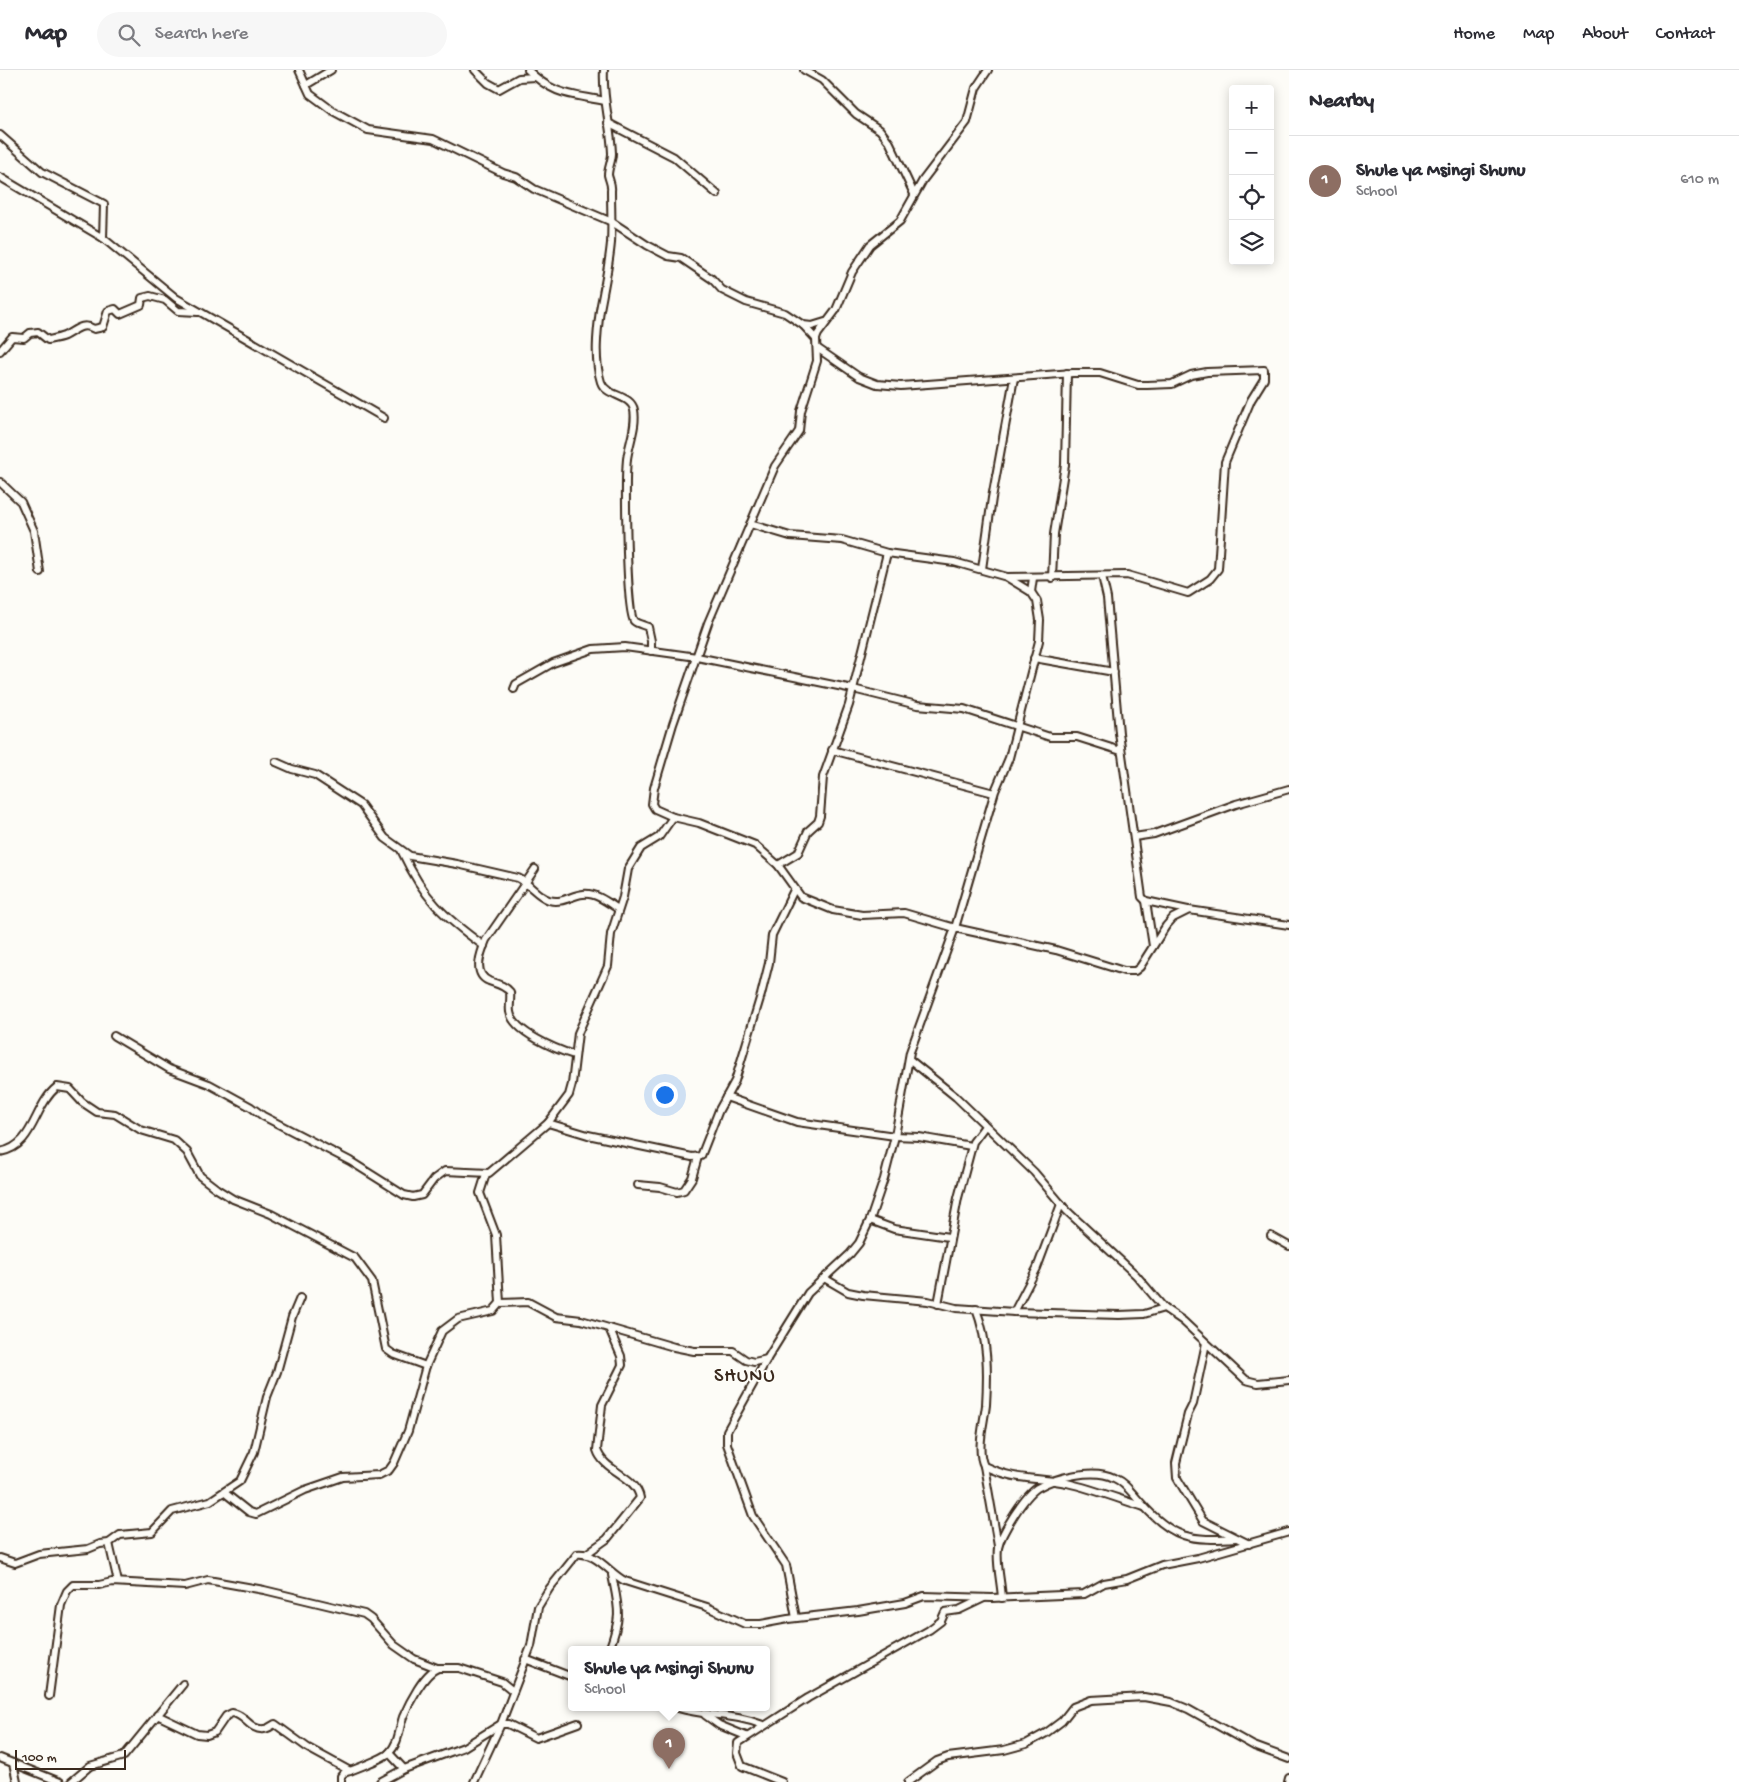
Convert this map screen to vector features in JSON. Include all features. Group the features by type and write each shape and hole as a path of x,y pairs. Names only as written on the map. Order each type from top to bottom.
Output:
{"street":[{"path":"299,70 310,94 333,111 368,130 433,139 503,173 516,177 534,189 612,222 647,245 688,263 712,279 722,290 746,302 785,313 803,325 816,339 816,367 801,412 799,432 775,466 708,623 672,724 652,798 655,809 673,817 699,823 744,840 764,851 778,865 794,890 809,901 833,910 862,915 904,913 955,928 1040,946 1124,971 1138,969 1174,918 1189,910"},
{"path":"306,85 331,70"},
{"path":"475,70 488,82 500,88 519,78 535,77"},
{"path":"528,70 543,85 557,92 605,101"},
{"path":"604,70 605,101 612,154 608,175 612,189 610,201 612,222 609,259 598,326 597,358 601,383 605,390 631,404 634,410 634,423 627,464 628,516 625,534 630,568 628,594 630,611 634,621 648,628 651,651"},
{"path":"804,70 822,80 856,114 880,130 890,143 914,194"},
{"path":"816,339 836,310 852,272 870,245 900,222 914,194 967,122 976,88 988,70"},
{"path":"608,123 674,157 718,194"},
{"path":"0,135 42,172 104,204 103,238"},
{"path":"0,177 103,238 176,298 384,418"},
{"path":"0,351 12,337 24,338 30,333 38,332 48,340 62,337 80,326 88,326 94,329 103,327 108,311 115,310 120,314 134,310 141,305 142,298 150,296 165,300 178,311 201,312"},
{"path":"803,325 812,326 826,322"},
{"path":"817,348 835,359 848,371 877,384 917,386 1067,373 1100,373 1147,386 1172,384 1191,375 1207,372 1237,370 1261,370 1265,372 1262,383 1250,400 1225,462 1220,514 1219,562 1218,568 1210,579 1193,591 1184,593 1127,576 1007,577"},
{"path":"1052,578 1054,534 1065,465 1067,373"},
{"path":"982,569 992,498 1003,447 1014,378"},
{"path":"0,482 21,502 34,531 40,572"},
{"path":"750,524 790,536 842,540 887,553 954,562 1007,577 1031,592 1037,601 1040,620 1039,641 1009,758 994,794 955,928 917,1030 895,1136 870,1220 859,1243 850,1254 808,1293 767,1359 729,1426 727,1444 753,1516 786,1565 796,1618"},
{"path":"778,865 798,853 808,831 818,822 823,777 843,724 853,689 887,553"},
{"path":"1102,576 1107,598 1122,750 1142,897 1146,901 1153,946"},
{"path":"1031,592 1033,578"},
{"path":"514,689 516,684 553,663 592,649 625,648 697,657 853,689 917,705 964,710 1050,737 1077,737 1122,750"},
{"path":"1034,658 1114,672"},
{"path":"832,750 994,794"},
{"path":"276,762 292,769 315,775 361,805 380,832 401,851 410,856 475,868 526,882 542,897 549,900 566,901 581,894 588,894 618,909"},
{"path":"1134,837 1154,834 1236,804 1289,789"},
{"path":"114,1036 169,1069 209,1084 251,1107 263,1116 350,1161 404,1195 413,1197 422,1195 434,1179 446,1171 486,1174 491,1172 548,1123 560,1109 571,1090 574,1056 580,1026 608,966 611,934 623,896 628,869 641,848 658,837 673,817"},
{"path":"401,851 431,902 443,916 484,946"},
{"path":"535,869 505,909 484,946 480,972 484,979 504,986 510,992 510,1013 515,1022 546,1044 574,1056"},
{"path":"638,1185 660,1187 677,1192 684,1190 692,1178 698,1157 705,1149 726,1097 735,1082 769,963 775,927 787,907 794,890"},
{"path":"1146,901 1189,910 1289,925"},
{"path":"910,1059 956,1097 1043,1180 1061,1204 1136,1274 1164,1308 1183,1321 1246,1380 1258,1383 1289,1380"},
{"path":"0,1152 19,1145 28,1135 46,1098 58,1087 63,1086 70,1089 82,1102 97,1112 115,1114 141,1130 174,1140 187,1152 200,1176 217,1189 233,1199 272,1214 355,1258 372,1281 386,1349 393,1354 426,1366"},
{"path":"726,1097 797,1122 895,1136 919,1137 972,1146"},
{"path":"548,1123 588,1135 698,1157"},
{"path":"938,1304 949,1237 972,1146 985,1126"},
{"path":"225,1492 249,1512 256,1514 305,1490 343,1477 384,1473 394,1463 408,1431 426,1366 442,1331 448,1325 464,1317 490,1313 500,1302 496,1235 480,1193 486,1174"},
{"path":"1014,1312 1036,1268 1061,1204"},
{"path":"870,1220 894,1229 949,1237"},
{"path":"1271,1236 1289,1246"},
{"path":"824,1278 848,1292 976,1309 1014,1312 1134,1315 1164,1308"},
{"path":"0,1558 15,1563 39,1554 88,1549 100,1544 109,1543 120,1535 152,1532 172,1511 202,1504 225,1492 240,1481 249,1465 292,1317 300,1298"},
{"path":"500,1302 528,1302 552,1315 581,1320 638,1338 680,1348 734,1352 746,1360 754,1362 767,1359"},
{"path":"976,1309 983,1331 986,1352 987,1391 981,1461 984,1466 998,1548 1002,1598"},
{"path":"474,1782 501,1724 525,1658 533,1642 536,1612 541,1599 575,1555 586,1554 607,1539 640,1498 634,1485 606,1461 598,1450 602,1405 622,1365 621,1356 610,1328"},
{"path":"1206,1343 1193,1404 1188,1414 1176,1463 1177,1478 1203,1521 1250,1544"},
{"path":"984,1466 1012,1477 1055,1481 1082,1487 1145,1508"},
{"path":"998,1548 1026,1499 1036,1489 1055,1481 1085,1474 1105,1474 1124,1484 1162,1526 1182,1536 1206,1540 1236,1538"},
{"path":"586,1554 625,1582 707,1607 745,1624 761,1624 905,1603 924,1596 1002,1598 1084,1594 1104,1583 1122,1581 1162,1564 1250,1544 1289,1532"},
{"path":"109,1543 118,1582"},
{"path":"610,1646 619,1623 619,1610 612,1574"},
{"path":"49,1696 59,1614 67,1591 76,1584 99,1585 118,1582 184,1586 208,1580 264,1590 364,1614 407,1655 438,1668 459,1668 502,1682 513,1691"},
{"path":"782,1782 742,1766 737,1754 738,1743 763,1725 929,1630 941,1621 946,1612 960,1610 984,1598"},
{"path":"525,1658 568,1675"},
{"path":"340,1782 341,1776 389,1753 397,1742 403,1718 419,1686 427,1675 438,1668"},
{"path":"71,1782 90,1766 124,1756 183,1684"},
{"path":"908,1782 936,1761 948,1757 1004,1750 1026,1744 1046,1734 1062,1721 1073,1707 1091,1700 1144,1697 1171,1702 1188,1709 1254,1746 1289,1759"},
{"path":"690,1711 705,1715 735,1716 763,1725"},
{"path":"157,1715 197,1734 207,1735 219,1728 229,1714 236,1713 255,1728 264,1729 277,1725 308,1748 350,1771"},
{"path":"705,1715 719,1725 746,1736"},
{"path":"380,1782 404,1769 464,1747 501,1724 508,1724 536,1738 578,1723"},
{"path":"389,1753 404,1769"},
{"path":"0,1758 60,1782"},
{"path":"12,1764 17,1782"},
{"path":"1288,1782 1289,1778"}],"place":[{"name":"Shule ya Msingi Shunu","path":"669,1769"}],"district":[{"name":"SHUNU","path":"745,1374"}]}
